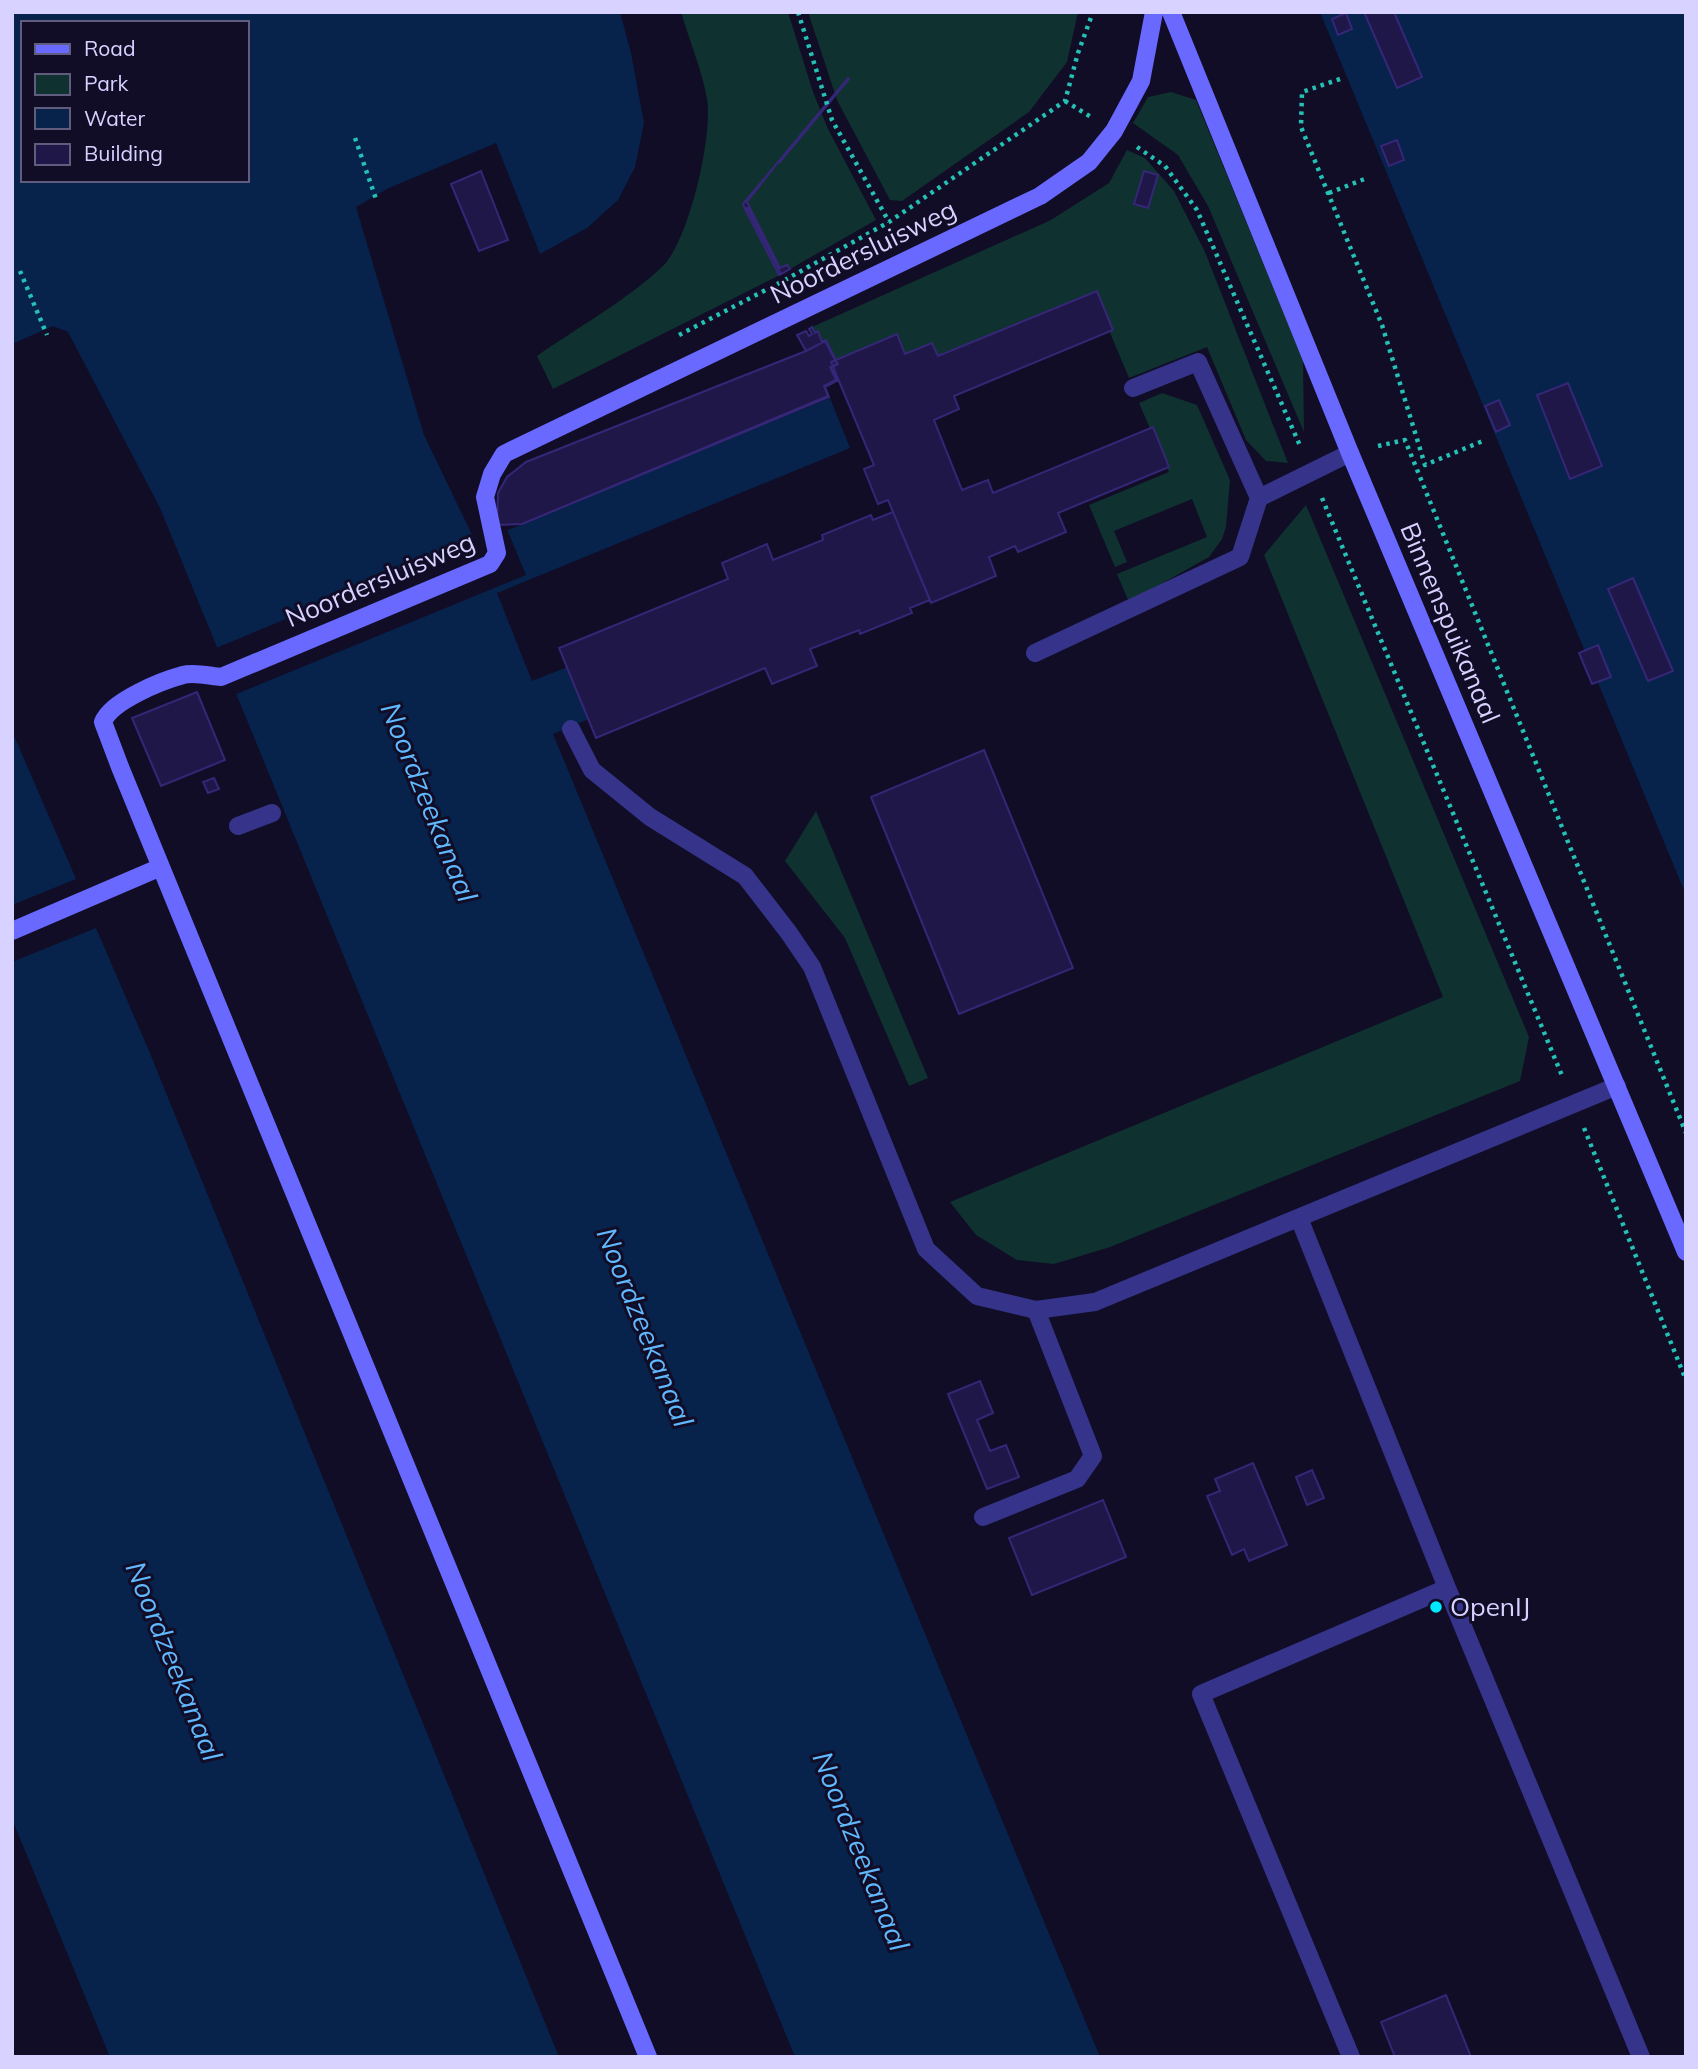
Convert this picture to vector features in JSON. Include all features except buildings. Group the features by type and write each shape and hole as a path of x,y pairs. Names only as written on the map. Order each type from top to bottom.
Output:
{"street":[{"name":"Noordersluisweg","path":"161,867 103,722 106,714 120,701 185,674 221,677 490,564 497,553 485,497 492,474 504,454 1040,196 1088,162 1114,131 1141,82 1154,12"},
{"name":"Binnenspuikanaal","path":"1171,12 1350,453 1686,1252"},
{"path":"1035,653 1240,557 1259,498 1198,362 1133,388"},
{"path":"1259,498 1350,453"},
{"path":"572,729 592,770 650,817 745,876 789,933 811,967 926,1249 977,1296 1036,1310 1095,1302 1617,1086"},
{"path":"238,826 272,813"},
{"path":"12,931 161,867 648,2057"},
{"path":"1299,1218 1447,1588 1642,2057"},
{"path":"983,1517 1077,1479 1093,1456 1036,1310"},
{"path":"1351,2057 1201,1694 1447,1588"}],"path":[{"path":"798,12 832,120 889,222"},
{"path":"1093,12 1078,52 1065,102 1165,166 1196,210 1312,473 1686,1380"},
{"path":"1340,79 1301,92 1301,127 1382,325 1426,465"},
{"name":"Noordersluisweg","path":"676,336 889,222 1065,102"},
{"path":"355,138 376,199"},
{"path":"1329,193 1367,178"},
{"path":"20,271 47,335"},
{"path":"1350,453 1405,440 1686,1133"},
{"path":"1416,468 1483,441"}],"green space":[{"path":"681,12 788,12 813,92 828,129 876,220 776,277 553,389 537,356 618,302 663,266 673,253 690,211 703,161 708,116 702,77"},
{"path":"808,12 1078,12 1067,62 1029,112 902,201 890,200 837,100"},
{"path":"1171,92 1196,100 1303,360 1304,432 1208,206 1178,155 1133,123 1148,97"},
{"path":"1127,150 1145,158 1174,191 1205,252 1288,463 1266,461 1246,440 1207,347 1129,378 1095,297 935,363 902,356 896,341 833,367 838,363 826,340 822,342 818,332 815,333 812,327 1051,220 1109,183"},
{"path":"1162,393 1197,405 1230,480 1226,527 1222,539 1209,557 1129,602 1117,574 1207,537 1192,499 1114,531 1127,562 1115,567 1089,505 1169,472 1139,403"},
{"path":"1306,505 1529,1037 1520,1081 1110,1247 1054,1264 1017,1260 976,1235 950,1202 1443,997 1264,555"},
{"path":"816,811 928,1078 909,1086 845,938 785,861"}],"water":[{"name":"Noordzeekanaal","path":"12,12 620,12 644,123 635,167 618,200 587,228 540,254 496,143 389,188 356,207 424,435 476,543 830,398 850,448 497,593 532,681 570,666 591,718 553,734 1100,2057 795,2057 160,508 68,332 53,326 12,344"},
{"path":"1320,12 1686,12 1686,895"},
{"path":"12,731 76,879 12,905"},
{"name":"Noordzeekanaal","path":"96,928 149,1051 559,2057 110,2057 12,1819 12,962"}],"pier":[{"path":"506,527 526,575 234,695 214,649"}],"place":[{"name":"OpenIJ","path":"1436,1607"}]}
